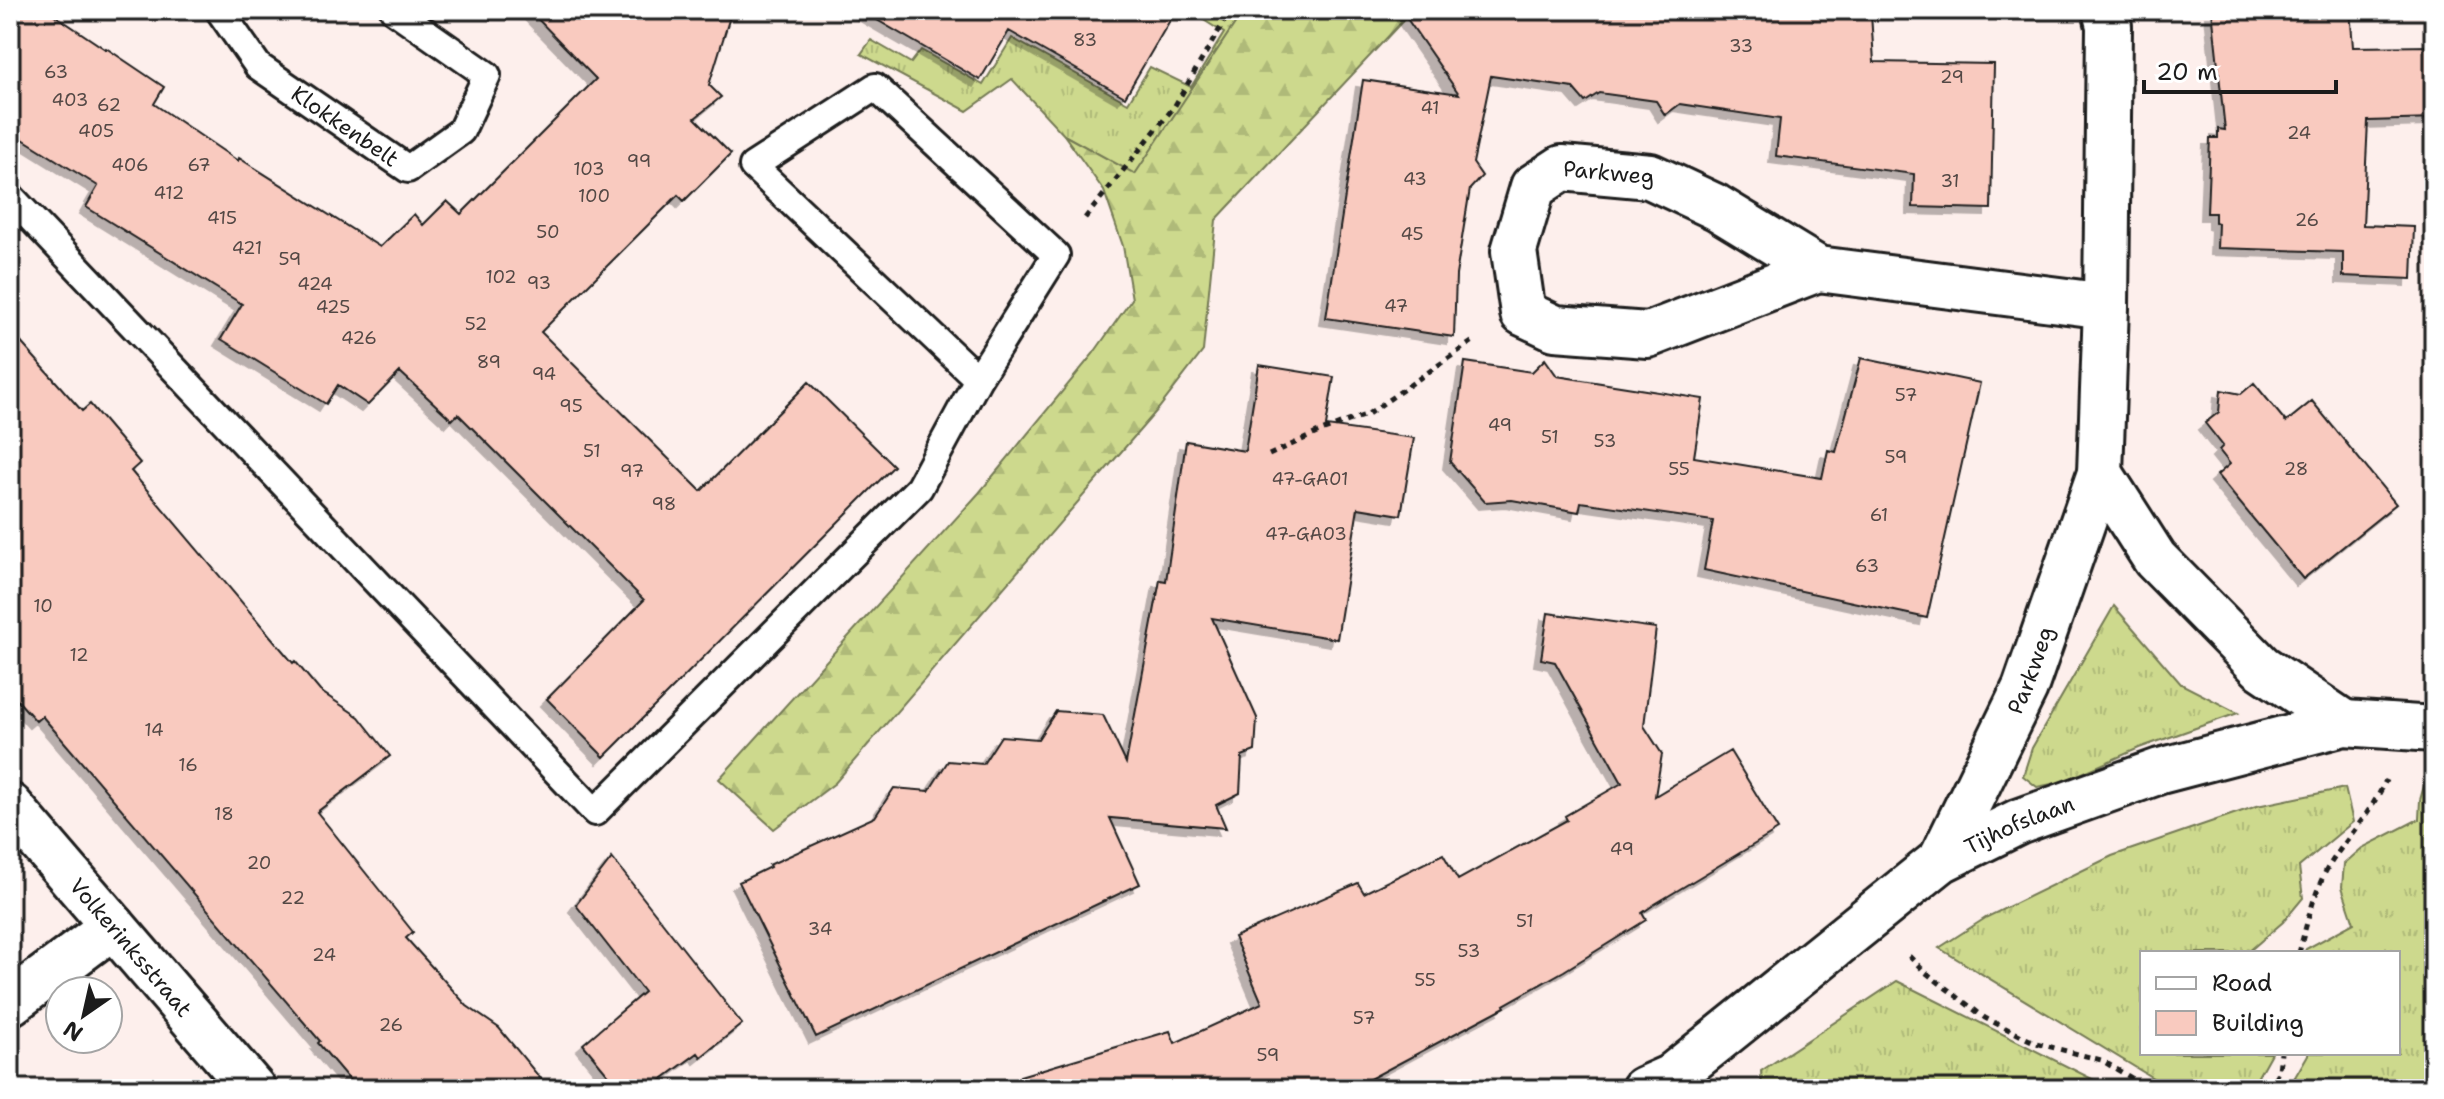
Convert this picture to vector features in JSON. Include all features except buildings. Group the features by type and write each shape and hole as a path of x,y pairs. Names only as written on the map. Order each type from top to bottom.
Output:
{"street":[{"name":"Parkweg","path":"1941,860 2025,688 2100,473 2106,306 2109,26 2105,10"},
{"name":"Parkweg","path":"1818,269 1648,335 1555,328 1523,313 1514,251 1533,187 1562,168 1650,176 1716,207 1818,269 2106,306"},
{"path":"2100,473 2155,559 2261,667 2344,723"},
{"name":"Tijhofslaan","path":"1664,1086 1941,860 2018,822 2160,771 2344,723 2422,729"},
{"name":"Volkerinksstraat","path":"10,806 253,1089"},
{"path":"10,1003 113,926"}],"lane":[{"name":"Klokkenbelt","path":"219,10 258,66 408,169 461,131 487,75 394,10"},
{"path":"10,196 595,812 919,488 978,379 1056,255 875,87 753,166 978,379"}],"path":[{"path":"1056,255 1174,107 1231,10"},
{"path":"1269,455 1368,414 1488,331 1523,313"},
{"path":"2300,951 2326,872 2422,729"},
{"path":"1873,914 1902,950 1925,972 1985,1018 2036,1043 2101,1060 2150,1089"},
{"path":"2269,1089 2279,1070 2281,1055"}],"green space":[{"path":"1188,10 1244,10 1135,175 1064,135 1012,79 967,111 861,54 871,40 911,63 921,50 983,85 1012,38 1128,103 1150,67 1191,87 1224,33"},
{"path":"1244,10 1413,10 1216,220 1203,351 1159,408 835,783 774,829 719,779 979,493 1093,354 1132,299 1123,246 1104,191 1064,135 1135,174"},
{"path":"2114,606 2181,684 2238,713 2139,748 2062,782 2037,787 2023,776 2032,748"},
{"path":"2424,786 2434,787 2434,1089 2288,1089 2308,1055 2400,1055 2400,951 2305,951 2354,923 2342,887 2344,864 2362,848 2419,819"},
{"path":"2345,788 2353,822 2299,867 2303,898 2283,922 2249,951 2140,951 2140,1055 2270,1055 2252,1087 2171,1089 1939,948 1987,917 2112,856 2257,806"},
{"path":"1897,981 2112,1089 1762,1089 1761,1071"}]}
